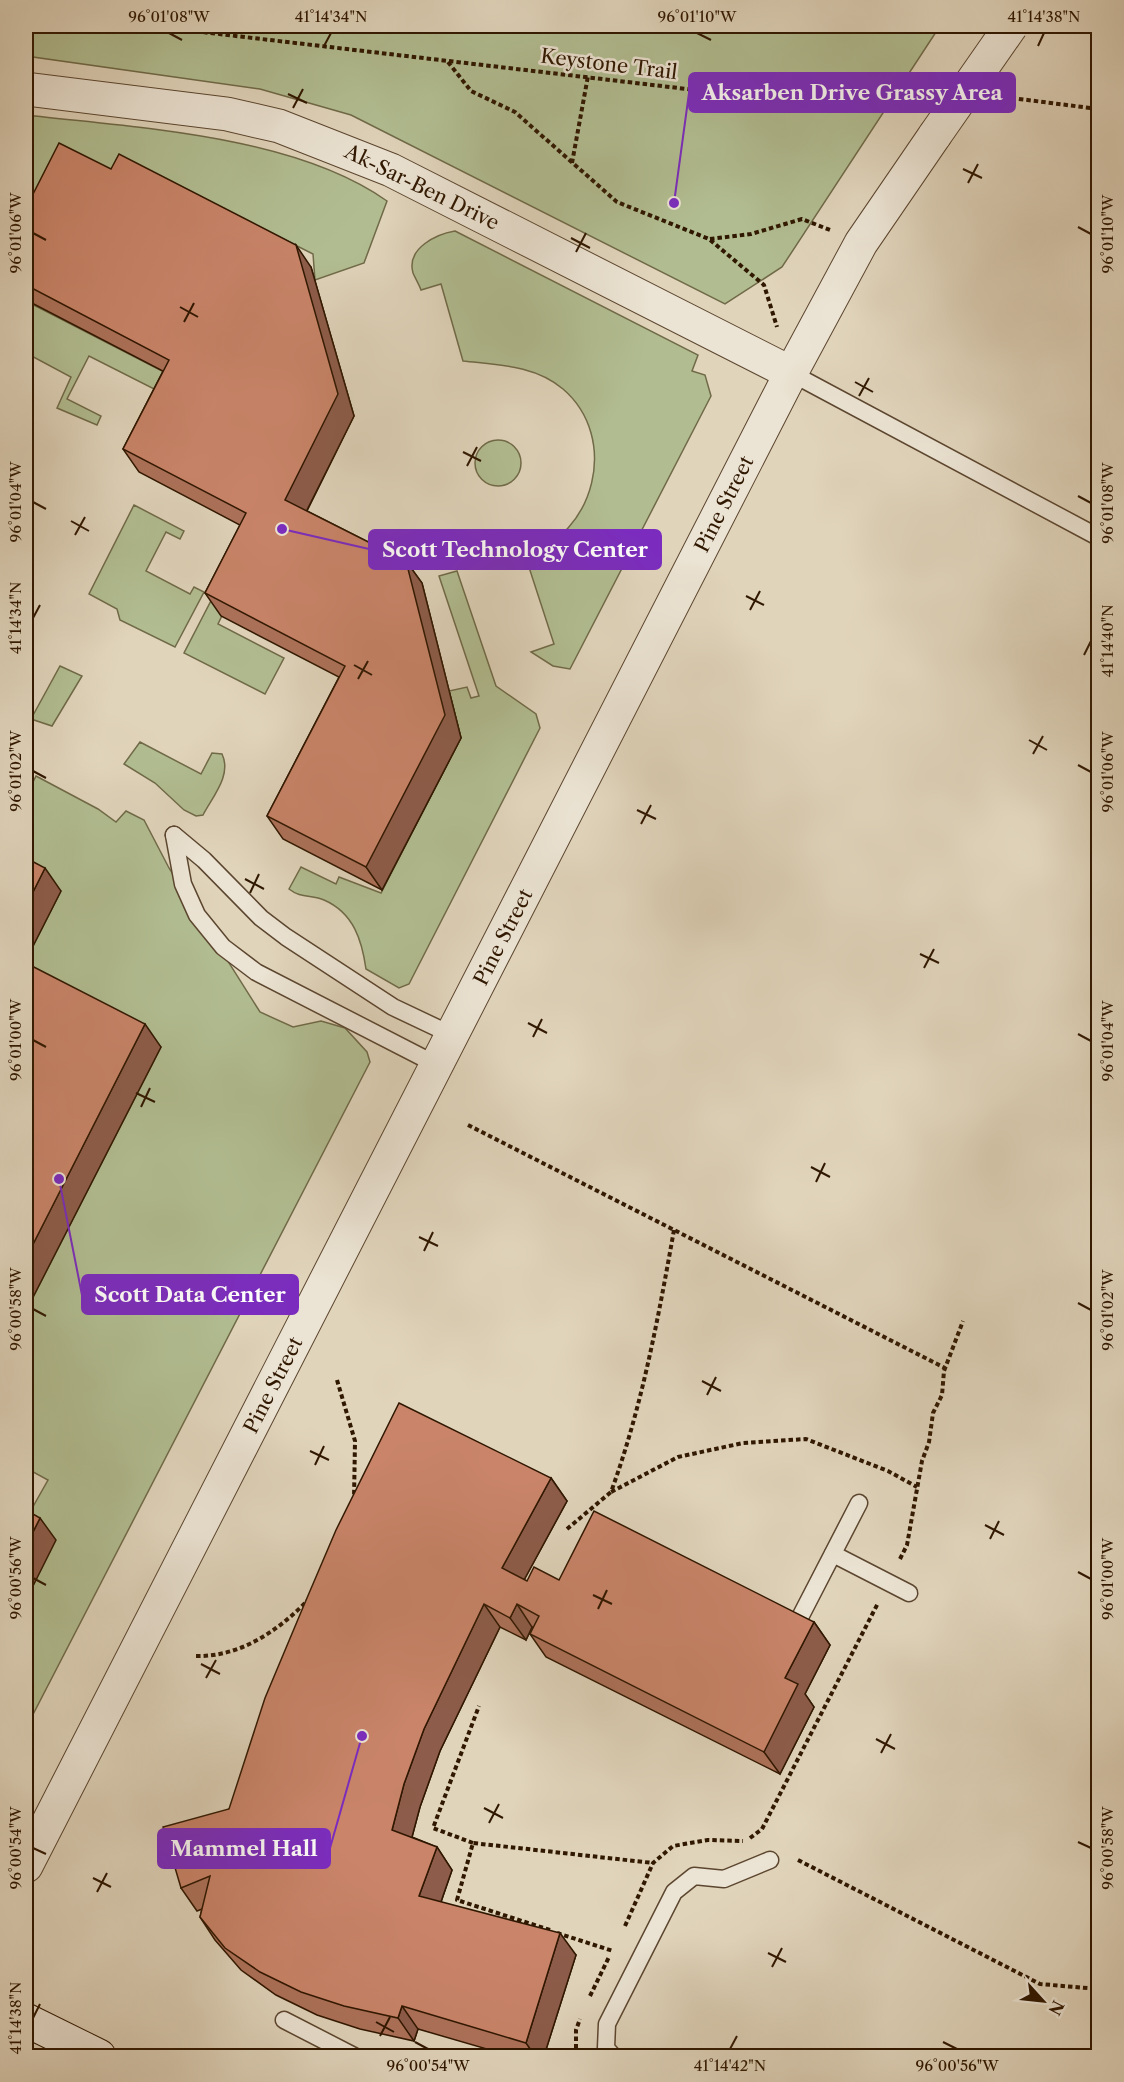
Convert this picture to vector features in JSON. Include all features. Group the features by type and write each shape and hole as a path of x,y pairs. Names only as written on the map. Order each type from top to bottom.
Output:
{"street":[{"name":"Pine Street","path":"26,1866 791,373 861,243 1011,26"},
{"name":"Ak-Sar-Ben Drive","path":"26,89 227,114 279,126 334,145 392,170 791,373"},
{"path":"26,2020 99,2056"}],"lane":[{"path":"791,373 1098,537"},
{"path":"437,1065 256,972 223,947 197,915 183,884 174,835 204,860 261,918 286,937 393,1008 452,1035"},
{"path":"795,1627 859,1503"},
{"path":"833,1554 909,1593"},
{"path":"613,2056 606,2048 607,2024 674,1892 694,1876 724,1879 770,1860"},
{"path":"284,2020 354,2056"}],"path":[{"name":"Keystone Trail","path":"151,26 704,91 837,75 931,86"},
{"path":"448,61 471,91 515,112 617,202 709,239 764,285 791,373"},
{"path":"572,164 588,76"},
{"path":"1000,96 1098,109"},
{"path":"709,239 751,234 802,219 861,243"},
{"path":"468,1125 945,1368"},
{"path":"611,1492 624,1456 652,1352 674,1230"},
{"path":"623,1931 653,1863 673,1846 708,1840 740,1842 762,1829 907,1545 933,1413 942,1395 945,1368 963,1321"},
{"path":"337,1380 355,1441 356,1474 353,1502"},
{"path":"567,1530 611,1492 678,1457 743,1443 806,1439 888,1471 918,1487"},
{"path":"196,1656 214,1656 257,1641 290,1618 314,1593"},
{"path":"479,1706 433,1828 473,1843 653,1863"},
{"path":"473,1843 457,1900 613,1951"},
{"path":"798,1860 1040,1984 1098,1989"},
{"path":"586,2005 597,1976 616,1945"},
{"path":"576,2056 576,2030 583,2013"}],"green space":[{"path":"26,26 940,26 782,267 725,304 351,115 260,89 26,56"},
{"path":"26,115 164,131 261,148 307,162 349,179 387,201 364,263 315,280 313,254 143,168 26,230"},
{"path":"455,231 698,355 692,371 705,375 711,396 570,669 553,666 531,652 554,644 525,555 549,544 568,528 583,507 592,483 594,458 591,433 581,409 563,389 552,381 528,371 503,365 463,361 441,284 421,290 413,273 412,264 414,256 425,244 440,235"},
{"path":"26,301 166,373 158,391 89,356 67,399 101,416 97,425 57,408 71,377 26,353"},
{"path":"498,440 514,447 521,463 514,479 498,486 482,479 475,463 482,447"},
{"path":"134,505 184,531 180,539 166,532 146,571 190,594 194,587 204,592 175,647 120,620 117,609 89,594"},
{"path":"230,564 243,572 218,624 284,658 265,694 184,653"},
{"path":"457,571 496,686 536,714 540,728 409,984 399,988 366,969 359,938 343,912 320,898 297,894 289,889 301,867 336,884 339,877 381,893 461,738 449,691 467,687 471,698 479,696 439,576"},
{"path":"60,666 82,676 52,726 31,719"},
{"path":"140,742 201,774 212,753 222,754 225,770 223,778 203,815 196,816 184,810 155,783 124,764"},
{"path":"36,776 98,809 116,822 126,811 144,820 169,868 260,1012 293,1027 321,1021 345,1028 367,1052 370,1062 26,1728 26,1600 55,1540 26,1519 48,1480 26,1468 26,1311 161,1047 26,978 26,960 61,891 26,873 26,796"}],"building":[{"path":"59,143 111,169 119,154 296,245 338,394 285,500 406,561 445,715 366,867 267,816 345,666 205,593 246,513 123,449 169,360 26,285 26,208"},
{"path":"26,858 45,868 26,906"},
{"path":"26,963 145,1024 26,1258"},
{"path":"399,1403 551,1478 502,1568 527,1581 534,1567 559,1580 594,1511 814,1622 785,1678 798,1684 764,1752 530,1634 539,1616 517,1604 510,1618 484,1604 424,1729 404,1784 392,1830 437,1847 419,1896 560,1933 526,2043 402,2006 398,2018 344,2006 301,1992 260,1972 225,1948 200,1917 210,1876 181,1888 163,1827 229,1809 265,1698 336,1530"},
{"path":"26,1510 40,1518 26,1546"}],"place":[{"name":"Aksarben Drive Grassy Area","path":"674,203"},
{"name":"Scott Technology Center","path":"282,529"},
{"name":"Scott Data Center","path":"59,1179"},
{"name":"Mammel Hall","path":"362,1736"}]}
